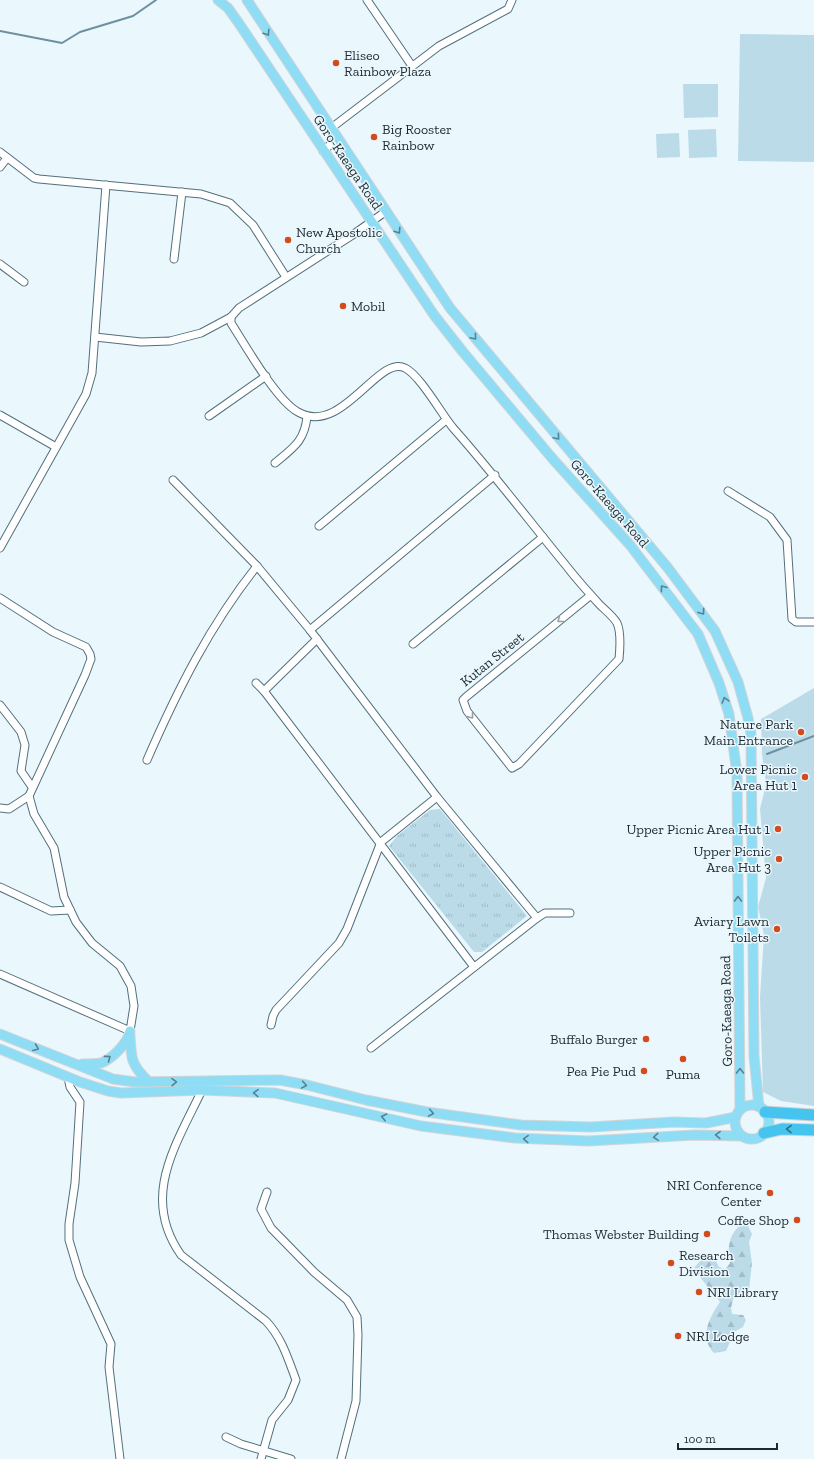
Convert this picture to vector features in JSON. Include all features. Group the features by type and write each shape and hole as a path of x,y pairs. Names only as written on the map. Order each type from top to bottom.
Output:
{"highway":[{"path":"762,1109 814,1115"},
{"path":"764,1133 782,1129 814,1130"}],"main road":[{"name":"Goro-Kaeaga Road","path":"218,0 228,8 434,314 463,352 552,458 630,545 698,634 720,683 730,714 737,774 738,1114"},
{"name":"Goro-Kaeaga Road","path":"247,0 330,129 450,308 668,568 715,630 728,657 748,718 751,734 754,1056 762,1109"},
{"path":"130,1032 132,1062 136,1071 149,1082"},
{"path":"75,1064 93,1064 106,1060 128,1039 130,1032"},
{"path":"0,1034 113,1079 149,1082 280,1080 420,1111 521,1125 592,1127 674,1122 706,1123 738,1114 748,1105 762,1109 769,1123 764,1133 752,1139 742,1136 695,1135 588,1141 515,1138 422,1126 284,1095 202,1090 121,1093 108,1091 68,1077 0,1049"},
{"path":"738,1114 736,1127 742,1136"}],"street":[{"path":"367,0 412,66"},
{"path":"330,129 439,46 508,9 512,0"},
{"path":"323,151 337,139"},
{"path":"0,152 34,178 201,194 230,203 253,224 286,277"},
{"path":"0,167 7,158"},
{"path":"0,548 86,394 92,374 106,185"},
{"path":"174,259 182,192"},
{"path":"95,337 141,342 170,341 201,333 231,317 239,308 385,212"},
{"path":"0,264 24,282"},
{"path":"231,317 231,323 283,400 298,412 307,416 323,416 334,412 359,394 385,370 400,366 406,368 411,372 446,420 495,475 543,537 591,595"},
{"path":"209,416 266,376"},
{"path":"0,415 56,448"},
{"path":"275,464 299,442 306,429 307,416"},
{"path":"319,526 446,420"},
{"path":"310,630 495,475"},
{"path":"172,480 257,566 310,630 437,797 537,918"},
{"path":"728,491 770,516 783,533 788,550 792,619 796,622 814,622"},
{"path":"412,644 543,537"},
{"path":"147,760 173,701 201,648 227,606 257,566"},
{"name":"Kutan Street","path":"591,595 617,623 620,647 619,659 519,764 512,768 467,711 463,700 591,595"},
{"path":"0,598 53,632 86,647 91,657 85,675 29,796 34,814 54,848 64,897 70,910 84,934 92,943 120,966 127,976 134,996 130,1032 0,974"},
{"path":"264,691 317,639"},
{"path":"256,684 264,691 381,842 474,967"},
{"path":"0,705 21,732 25,745 21,771 32,787"},
{"path":"0,808 9,809 29,796"},
{"path":"272,1025 273,1016 276,1010 339,943 381,842 437,797"},
{"path":"0,888 51,911 70,910"},
{"path":"371,1048 537,918 545,913 570,913"},
{"path":"68,1077 70,1088 80,1102 75,1183 69,1224 69,1240 80,1277 111,1344 109,1367 120,1459"},
{"path":"202,1090 168,1162 161,1202 165,1225 171,1241 181,1255 266,1321 276,1331 283,1345 296,1380 288,1400 272,1420 261,1459"},
{"path":"267,1192 261,1210 271,1228 314,1272 347,1300 357,1316 356,1401 341,1459"},
{"path":"226,1437 241,1444 263,1449 291,1459"}],"green space":[{"path":"740,34 814,35 814,162 738,161"},
{"path":"683,84 718,84 718,117 684,118"},
{"path":"716,129 717,157 689,158 688,130"},
{"path":"679,133 680,157 657,158 656,134"},
{"path":"814,688 814,1106 781,1101 763,1092 760,997 764,935 758,907 766,878 760,809 766,784 762,754 761,719"},
{"path":"440,809 527,916 482,952 474,952 389,846 397,836 430,810"},
{"path":"742,1223 748,1226 752,1234 749,1242 752,1263 749,1290 734,1296 731,1308 732,1314 743,1315 746,1320 743,1327 734,1332 726,1351 714,1353 707,1341 706,1334 712,1314 720,1302 694,1268 700,1261 714,1257 719,1267 725,1269 730,1263 730,1241 734,1232"}],"waterway":[{"path":"0,31 62,43 80,32 133,16 156,0"},
{"path":"767,754 814,736"}],"place":[{"name":"Eliseo Rainbow Plaza","path":"336,63"},
{"name":"Big Rooster Rainbow","path":"374,137"},
{"name":"New Apostolic Church","path":"288,240"},
{"name":"Mobil","path":"343,306"},
{"name":"Nature Park Main Entrance","path":"801,732"},
{"name":"Lower Picnic Area Hut 1","path":"805,777"},
{"name":"Upper Picnic Area Hut 1","path":"778,829"},
{"name":"Upper Picnic Area Hut 3","path":"779,859"},
{"name":"Aviary Lawn Toilets","path":"777,929"},
{"name":"Buffalo Burger","path":"646,1039"},
{"name":"Puma","path":"683,1059"},
{"name":"Pea Pie Pud","path":"644,1071"},
{"name":"NRI Conference Center","path":"770,1193"},
{"name":"Coffee Shop","path":"797,1220"},
{"name":"Thomas Webster Building","path":"707,1234"},
{"name":"Research Division","path":"671,1263"},
{"name":"NRI Library","path":"699,1292"},
{"name":"NRI Lodge","path":"678,1336"}]}
